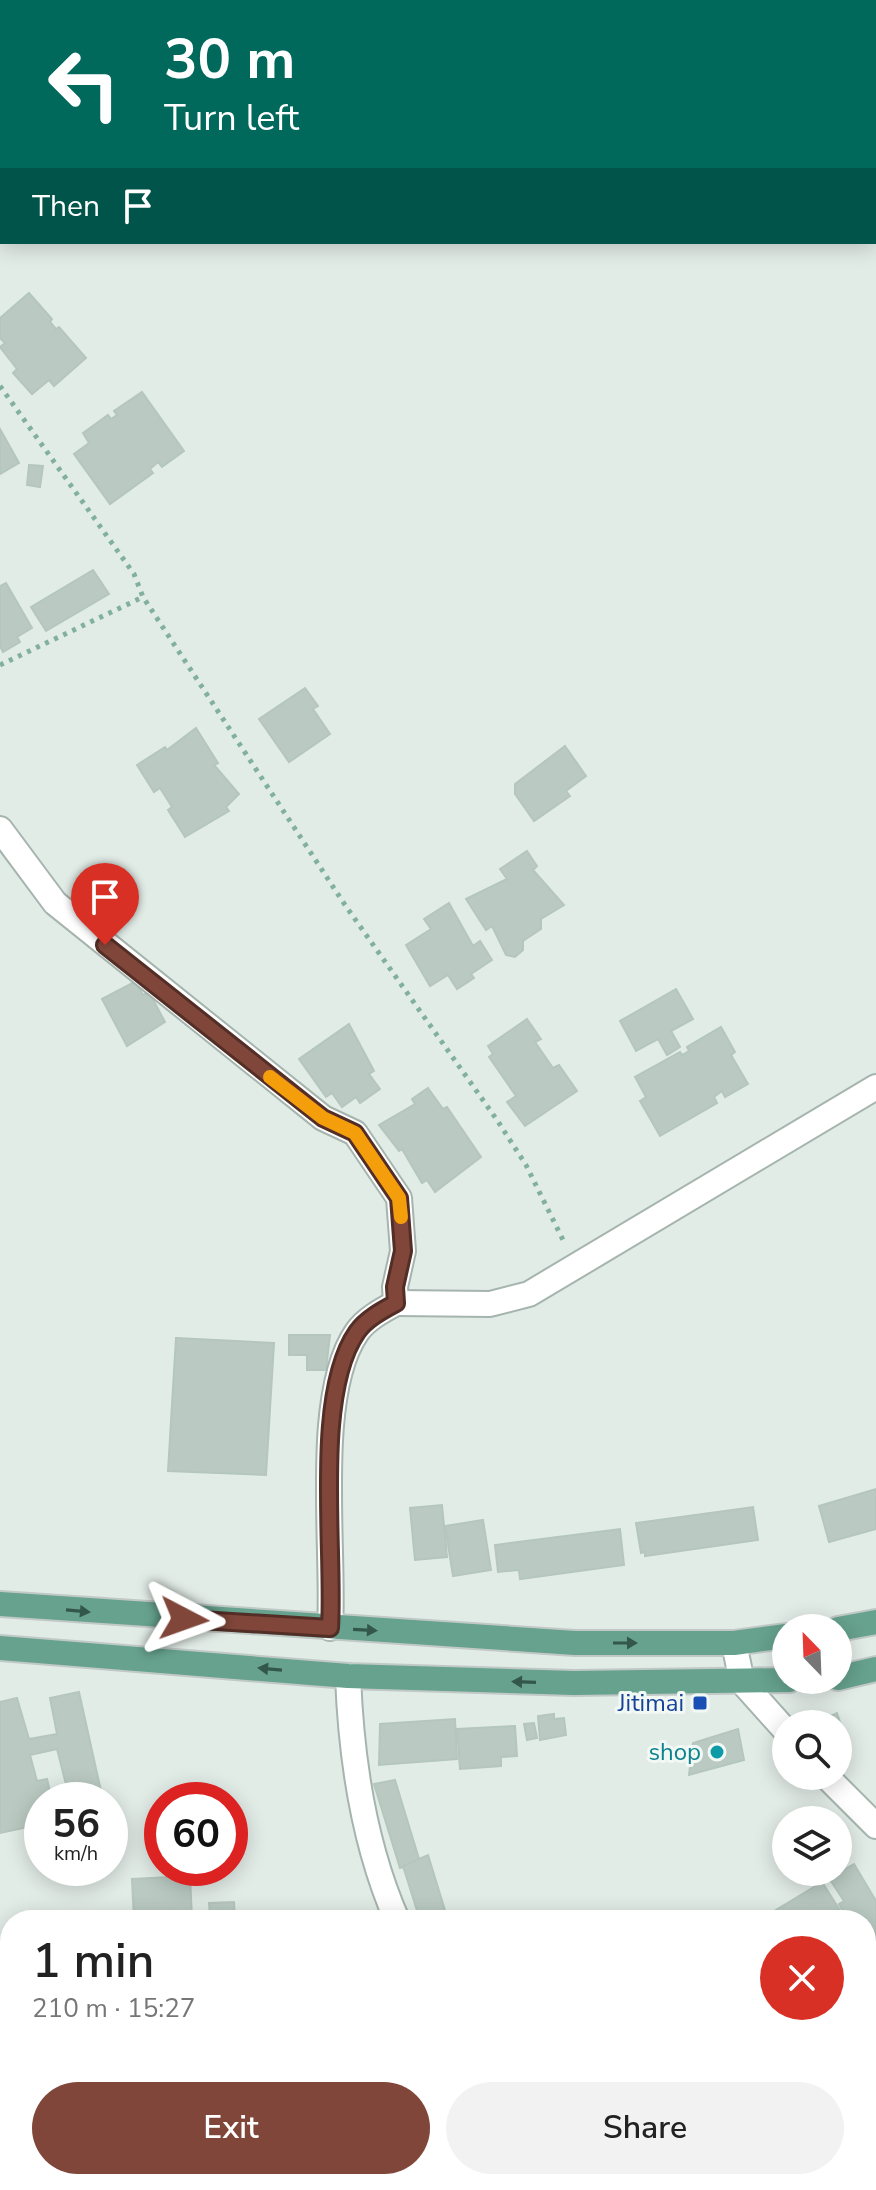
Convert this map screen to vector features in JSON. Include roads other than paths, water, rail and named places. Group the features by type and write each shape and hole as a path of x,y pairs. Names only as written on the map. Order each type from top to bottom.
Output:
{"main road":[{"path":"0,1604 575,1643 734,1643 772,1638"},
{"path":"852,1626 876,1622"},
{"path":"0,1648 348,1676 574,1683 772,1681"},
{"path":"852,1675 876,1669"}],"street":[{"path":"0,829 55,903 323,1118 355,1133 399,1198 403,1251 395,1287 396,1303"},
{"path":"330,1628 330,1453 336,1377 357,1331 396,1303 490,1304 529,1294 876,1087"},
{"path":"734,1643 742,1682 772,1715"},
{"path":"348,1676 351,1752 386,1895 393,1910"},
{"path":"840,1790 876,1826"}],"place":[{"name":"Jitimai","path":"700,1703"},
{"name":"shop","path":"717,1752"}]}
